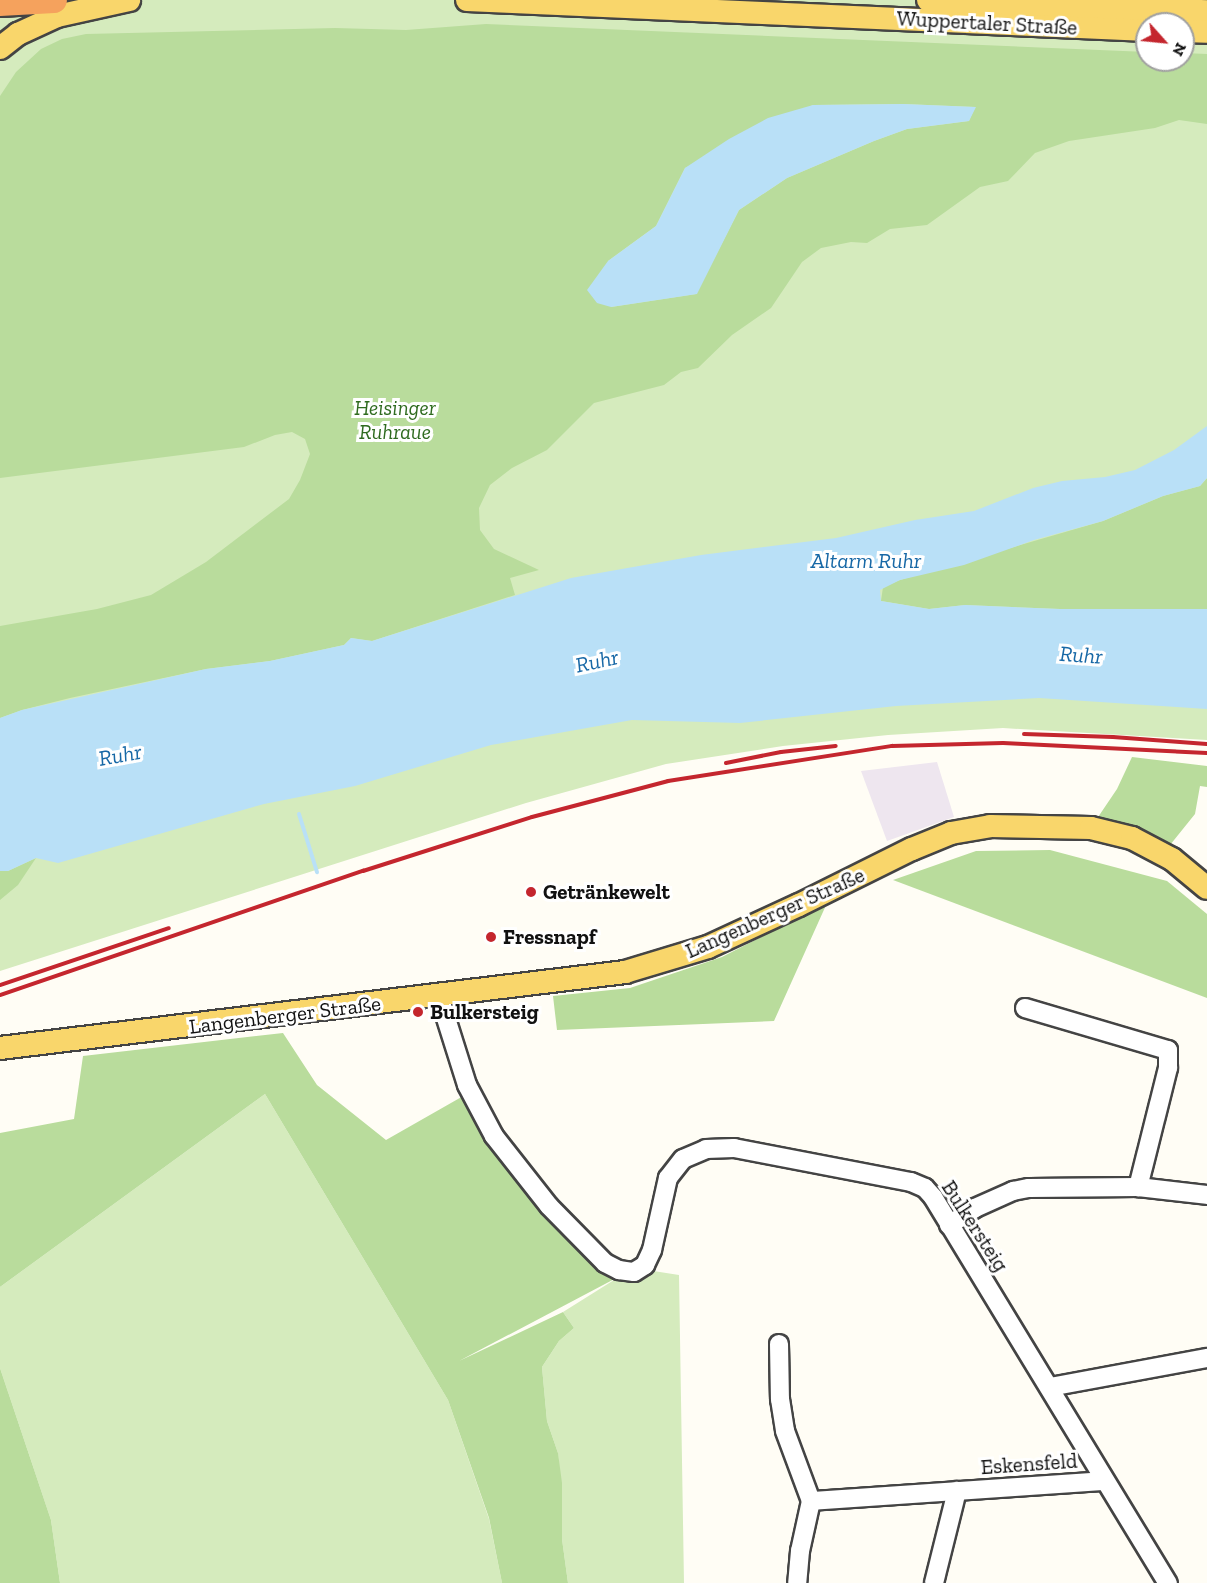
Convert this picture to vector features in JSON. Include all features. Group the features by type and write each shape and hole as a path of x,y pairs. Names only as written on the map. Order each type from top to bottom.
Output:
{"highway":[{"path":"0,3 54,0"}],"main road":[{"path":"0,48 18,34 57,16 129,0"},
{"name":"Wuppertaler Straße","path":"467,0 1135,29"},
{"name":"Wuppertaler Straße","path":"928,0 1207,11"},
{"name":"Langenberger Straße","path":"0,1048 625,972 698,950 799,905 912,849 951,833 990,826 1091,828 1132,838 1172,859 1207,888"}],"street":[{"name":"Bulkersteig","path":"439,996 467,1085 494,1136 549,1206 611,1267 634,1272 645,1265 652,1250 664,1191 674,1168 690,1155 718,1147 911,1182 925,1188 933,1197 1050,1387 1168,1583"},
{"path":"1025,1008 1168,1050 1168,1068 1138,1186"},
{"path":"949,1225 975,1208 1013,1191 1029,1188 1138,1186 1207,1195"},
{"path":"778,1344 780,1399 785,1431 811,1501 800,1551 797,1583"},
{"path":"1050,1387 1207,1358"},
{"name":"Eskensfeld","path":"811,1501 1104,1480"},
{"name":"Eskensfeld","path":"934,1583 957,1491"}],"shaded area":[{"path":"937,762 954,817 887,841 861,771"}],"green space":[{"name":"Heisinger Ruhraue","path":"0,0 1207,0 1207,740 1003,728 888,735 783,746 666,764 526,803 0,971"},
{"path":"486,24 1135,51 1135,72 1195,72 1195,54 1207,54 1207,124 1179,120 1155,128 1069,141 1035,153 1008,181 980,187 927,225 890,229 867,243 851,242 821,248 802,262 771,308 732,335 698,368 681,372 664,385 594,403 547,450 512,468 490,485 479,508 480,530 494,549 539,570 510,578 515,595 372,641 351,638 344,645 270,661 206,669 70,698 0,718 0,626 97,609 151,595 206,562 289,499 300,480 310,454 305,439 292,432 275,435 244,447 0,478 0,96 16,72 41,49 62,39 86,34 335,28 406,30","holes":["903,104 975,107 969,121 907,129 787,178 739,210 696,294 611,307 608,261 656,226 685,168 813,105"]},
{"path":"1207,478 1207,609 1060,609 965,605 929,609 881,601 883,587 900,580 1103,521 1163,496 1200,486"},
{"path":"1132,757 1207,766 1207,787 1200,786 1195,814 1166,850 1092,826 1117,789"},
{"path":"1050,850 1167,881 1207,914 1207,998 893,880 976,851"},
{"path":"36,858 18,885 0,900 0,871 8,871"},
{"path":"827,903 774,1021 557,1030 553,996 630,988 722,957"},
{"path":"283,1033 317,1085 386,1140 465,1095 489,1137 622,1275 459,1361 563,1312 574,1328 559,1341 542,1367 547,1421 558,1453 562,1483 562,1539 568,1583 502,1583 489,1518 448,1400 265,1094 0,1287 0,1133 74,1119 83,1056"},
{"path":"265,1094 448,1400 489,1519 502,1583 60,1583 51,1520 0,1368 0,1287"},
{"path":"647,1270 679,1275 684,1583 568,1583 562,1539 558,1453 547,1421 542,1367 559,1341 574,1328 563,1312 622,1275"},
{"path":"0,1368 51,1520 60,1583 0,1583"}],"water":[{"path":"903,104 976,107 969,121 907,129 787,178 739,210 697,294 611,307 597,303 587,290 608,261 656,226 685,168 729,139 768,118 813,105"},
{"path":"1207,426 1207,478 1200,486 1163,496 1103,521 1034,540 964,565 900,580 880,590 881,601 929,609 965,605 1060,609 1207,609 1207,709 1039,698 896,706 740,723 632,720 491,745 355,786 264,804 58,863 36,858 8,871 0,871 0,718 22,710 206,669 270,661 344,645 351,638 372,641 571,578 701,555 836,538 915,520 974,511 1033,488 1062,481 1105,477 1135,470 1174,450"}],"waterway":[{"path":"299,814 317,872"}],"railway":[{"path":"1024,734 1113,737 1207,744"},
{"path":"0,995 363,871 532,817 668,781 892,746 1003,743 1207,753"},
{"path":"726,763 781,752 836,746"},
{"path":"0,985 169,928"}],"place":[{"name":"Getränkewelt","path":"531,892"},
{"name":"Fressnapf","path":"491,937"},
{"name":"Bulkersteig","path":"418,1012"}],"water label":[{"name":"Altarm Ruhr","path":"866,561"},
{"name":"Ruhr","path":"1081,655"},
{"name":"Ruhr","path":"597,661"},
{"name":"Ruhr","path":"120,755"}]}
